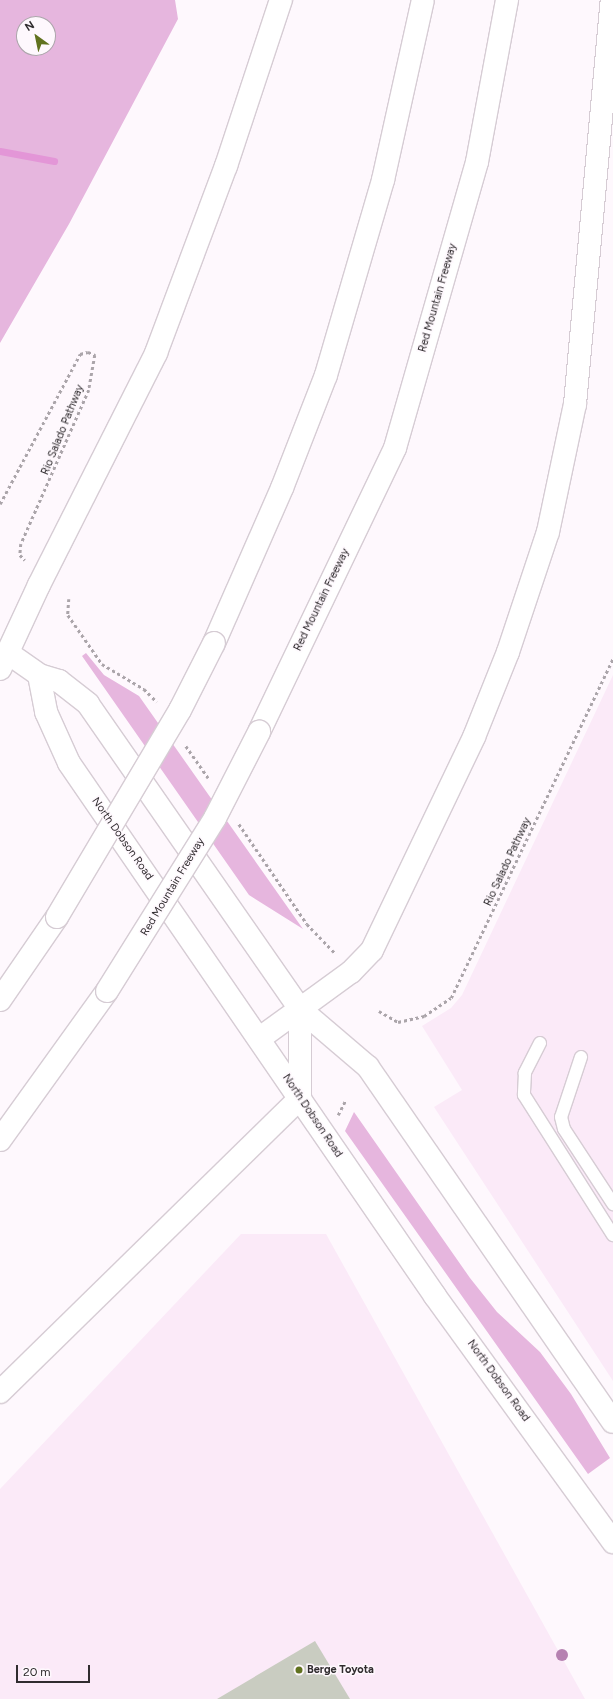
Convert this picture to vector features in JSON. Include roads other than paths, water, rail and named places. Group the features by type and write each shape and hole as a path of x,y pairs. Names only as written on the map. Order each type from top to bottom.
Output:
{"main road":[{"path":"281,0 226,166 156,353 4,661 59,681 88,704 300,1009 368,1067 613,1422"},
{"path":"0,1000 57,917 180,710 214,643 282,488 326,375 383,180 422,0"},
{"name":"Red Mountain Freeway","path":"0,1140 107,990 215,818 259,732 395,448 477,162 507,0"},
{"path":"260,1038 351,972 372,950 474,737 508,652 548,532 574,404 612,0"},
{"name":"North Dobson Road","path":"39,675 46,712 69,763 260,1038 435,1296 613,1542"},
{"path":"0,1392 300,1098 300,1009"}],"lane":[{"path":"540,1043 525,1073 524,1095 613,1236"},
{"path":"581,1057 561,1117 564,1129 613,1204"}],"waterway":[{"path":"0,151 54,161"}],"place":[{"name":"Berge Toyota","path":"299,1670"}]}
